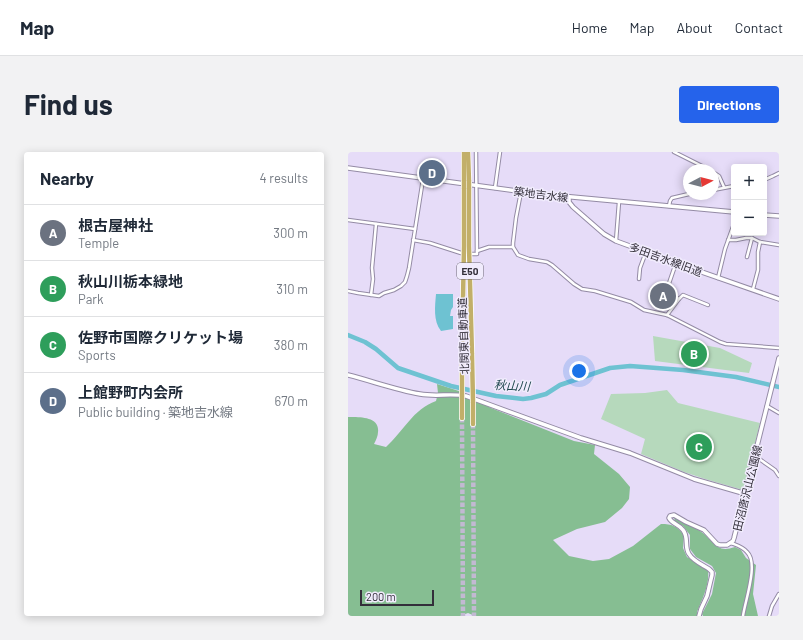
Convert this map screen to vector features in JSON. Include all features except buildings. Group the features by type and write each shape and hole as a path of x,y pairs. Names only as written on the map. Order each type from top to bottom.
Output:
{"highway":[{"name":"北関東自動車道","path":"462,418 466,188 464,152"},
{"name":"北関東自動車道","path":"466,181 468,152"},
{"name":"北関東自動車道","path":"466,188 469,246 473,424"}],"main road":[{"name":"築地吉水線","path":"348,168 521,192 731,212"},
{"name":"多田吉水線旧道","path":"569,197 569,202 573,207 604,234 616,241 779,299"},
{"path":"767,215 779,216"},
{"name":"田沼唐沢山公園線","path":"699,616 707,596 712,572 710,569 690,556 687,551 685,532 681,527 672,523 669,518 670,516 674,515 704,530 717,544 724,546 730,543 734,538 736,535 779,358"},
{"path":"348,375 420,394 455,394 466,396 581,438 630,453 694,479 746,494"}],"street":[{"path":"476,152 477,251"},
{"path":"495,188 500,152"},
{"path":"674,152 698,164"},
{"path":"767,179 779,173"},
{"path":"719,176 724,187"},
{"path":"348,291 379,296 394,290 405,282 409,268 423,179"},
{"path":"719,188 731,186"},
{"path":"521,192 516,218 513,247 518,255 552,264 574,284 582,288 631,302 644,310 667,315 720,342 733,345 779,348"},
{"path":"669,206 672,198 683,195"},
{"path":"616,241 619,202"},
{"path":"348,220 415,229"},
{"path":"372,295 372,268 376,224"},
{"path":"718,278 723,255 731,232"},
{"path":"728,240 752,238 760,242 779,245"},
{"path":"747,257 752,238"},
{"path":"413,240 430,243 461,253"},
{"path":"753,289 758,270 758,252 760,242"},
{"path":"472,254 477,254 477,251 489,248 513,247"},
{"path":"639,279 640,268 646,252"},
{"path":"676,263 666,292 679,299"},
{"path":"667,315 683,295 708,305"},
{"path":"767,406 779,413"},
{"path":"755,456 775,470 779,476"},
{"path":"730,543 742,547 748,552 751,558 752,569 743,616"},
{"path":"769,616 772,606 779,594"}],"green space":[{"path":"653,336 720,348 752,363 749,373 655,361"},
{"path":"437,384 462,392 491,408 574,441 595,445 594,454 619,474 630,487 629,499 622,508 605,522 577,529 553,540 569,556 593,561 609,559 633,546 661,524 674,526 684,535 683,548 687,557 708,570 707,586 697,612 698,616 475,616 468,613 460,616 348,616 348,417 368,418 376,423 378,427 378,434 374,444 386,447 421,409 436,401 438,393"},
{"path":"667,390 678,403 760,423 743,490 684,472 641,454 645,439 601,419 611,394 645,393"},
{"path":"674,518 697,529 715,545 723,549 735,547 741,550 746,558 756,565 753,594 758,616 703,616 702,614 712,594 716,573 712,566 696,557 690,549 690,535 683,526 675,521"}],"water":[{"path":"436,294 453,294 453,307 450,316 453,316 453,329 441,331 438,327 435,313"}],"waterway":[{"name":"秋山川","path":"348,335 365,342 376,349 398,368 451,386 496,396 523,399 531,398 546,394 560,385 610,368 630,366 683,370 736,377 779,387"}],"tunnel":[{"path":"462,418 463,616"},
{"path":"473,424 474,616"}],"place":[{"name":"上館野町内会所","path":"432,173"},
{"name":"根古屋神社","path":"663,296"},
{"name":"秋山川栃本緑地","path":"694,354"},
{"name":"佐野市国際クリケット場","path":"699,447"}]}
